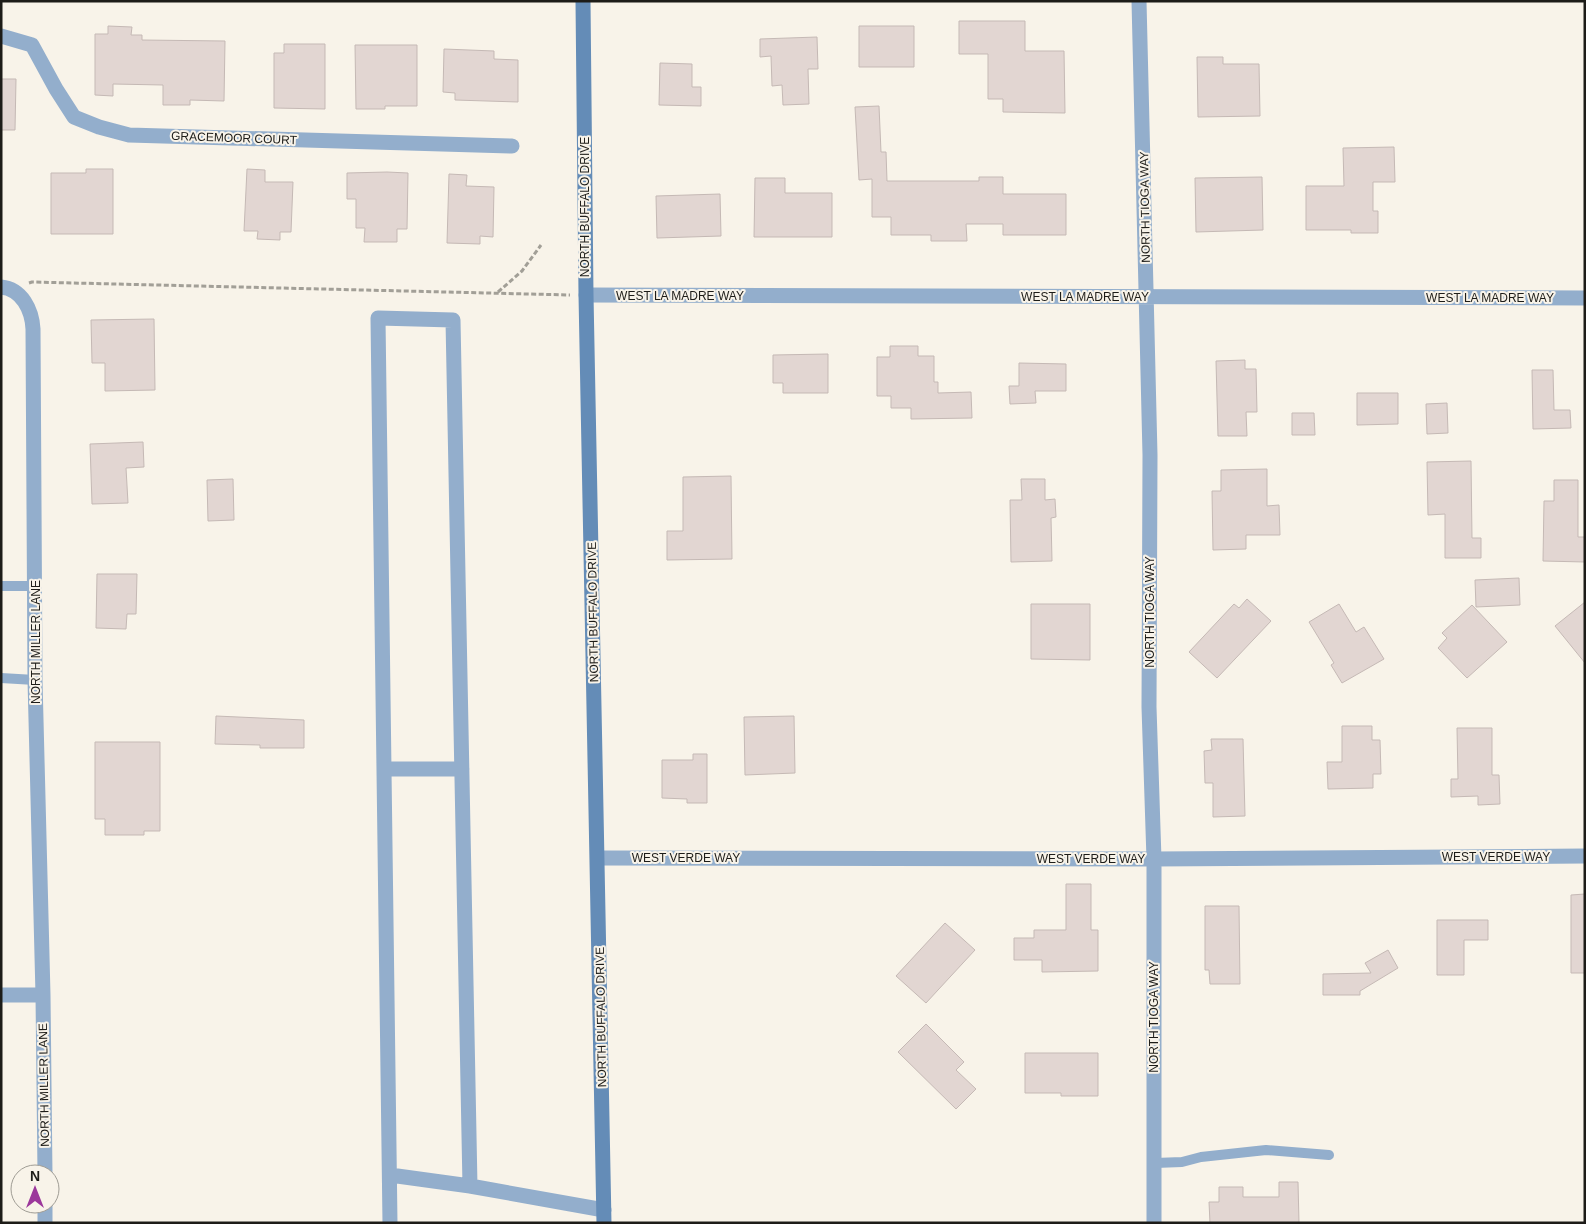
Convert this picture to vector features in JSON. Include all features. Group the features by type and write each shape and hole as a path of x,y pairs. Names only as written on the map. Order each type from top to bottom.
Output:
{"street":[{"name":"NORTH BUFFALO DRIVE","path":"583,1 586,295 604,1216"},
{"name":"NORTH TIOGA WAY","path":"1139,1 1150,455 1149,707 1154,859 1154,1223"},
{"name":"GRACEMOOR COURT","path":"1,36 32,45 74,117 99,127 128,135 512,146"},
{"path":"1,287 17,293"},
{"name":"NORTH MILLER LANE","path":"17,293 26,303 33,320 35,680 43,995 45,1164"},
{"name":"WEST LA MADRE WAY","path":"586,295 1585,298"},
{"path":"390,1223 378,318 453,320 470,1186"},
{"path":"384,770 462,769"},
{"name":"WEST VERDE WAY","path":"598,858 1154,859 1585,856"},
{"path":"1,995 43,995"},
{"path":"390,1176 470,1186 604,1216"}],"lane":[{"path":"1,586 35,586"},
{"path":"1,678 35,680"},
{"path":"1155,1163 1182,1162 1201,1157 1266,1150 1330,1155"}],"path":[{"path":"498,292 522,271 541,245"},
{"path":"17,293 32,282 586,295"}],"building":[{"path":"959,21 1025,21 1025,51 1064,51 1065,113 1003,112 1003,99 988,99 988,54 959,54"},
{"path":"108,26 132,27 131,35 142,35 142,40 225,41 224,101 190,100 190,105 163,105 163,85 113,84 113,96 95,95 95,34 108,34"},
{"path":"859,26 914,26 914,67 859,67"},
{"path":"817,37 818,69 808,69 809,104 783,105 782,85 772,86 771,56 760,57 760,39"},
{"path":"284,44 325,44 325,109 274,108 274,53 284,53"},
{"path":"355,45 417,45 417,106 385,106 385,109 356,109"},
{"path":"444,49 494,51 494,59 518,60 518,102 455,100 455,93 443,92"},
{"path":"1197,57 1223,57 1223,64 1259,64 1260,116 1198,117"},
{"path":"660,63 692,64 692,87 701,87 701,106 659,105"},
{"path":"1,79 16,79 15,130 1,130"},
{"path":"879,106 881,152 886,152 887,181 979,181 979,177 1003,177 1003,194 1066,194 1066,235 1003,235 1003,224 966,224 967,241 931,241 931,235 891,235 891,217 872,217 872,179 859,180 855,107"},
{"path":"1394,147 1395,182 1373,182 1373,211 1378,211 1378,233 1351,233 1351,230 1306,230 1306,186 1344,186 1343,148"},
{"path":"86,169 113,169 113,234 51,234 51,173 86,173"},
{"path":"247,169 265,170 265,182 293,182 291,232 280,232 280,240 257,239 258,231 244,231"},
{"path":"347,173 408,173 407,229 397,229 397,242 364,242 365,228 356,228 356,199 347,199"},
{"path":"449,174 467,175 466,186 494,187 493,237 480,236 480,244 447,243"},
{"path":"1262,177 1263,230 1196,232 1195,178"},
{"path":"755,178 785,178 785,193 832,193 832,237 754,237"},
{"path":"720,194 721,236 657,238 656,196"},
{"path":"154,319 155,390 105,391 105,363 92,363 91,320"},
{"path":"890,346 918,346 918,356 934,356 934,382 938,382 938,393 971,392 972,418 911,419 911,408 891,408 891,396 877,396 877,357 890,357"},
{"path":"828,354 828,393 783,393 783,383 773,383 773,355"},
{"path":"1245,360 1245,369 1256,369 1257,412 1246,412 1247,436 1218,436 1216,361"},
{"path":"1019,363 1066,364 1066,391 1035,391 1036,403 1010,404 1009,386 1019,386"},
{"path":"1532,370 1553,370 1554,410 1570,410 1571,428 1533,429"},
{"path":"1357,393 1398,393 1398,424 1357,425"},
{"path":"1447,403 1448,433 1427,434 1426,404"},
{"path":"1292,413 1314,413 1315,435 1292,435"},
{"path":"143,442 144,467 126,468 128,503 92,504 90,444"},
{"path":"1471,461 1472,538 1481,538 1481,558 1445,558 1445,514 1428,515 1427,462"},
{"path":"1267,469 1267,506 1279,505 1280,535 1246,535 1246,549 1213,550 1212,491 1221,491 1221,470"},
{"path":"731,476 732,559 667,560 667,531 683,531 683,477"},
{"path":"233,479 234,520 208,521 207,480"},
{"path":"1021,479 1045,479 1045,500 1055,499 1056,517 1051,518 1052,561 1011,562 1010,500 1022,500"},
{"path":"1554,480 1578,480 1578,537 1585,537 1585,562 1543,561 1544,501 1554,501"},
{"path":"97,574 137,574 136,614 127,614 126,629 96,628"},
{"path":"1519,578 1520,605 1476,607 1475,580"},
{"path":"1247,599 1271,621 1217,678 1189,652 1234,604 1239,608"},
{"path":"1585,602 1585,663 1555,626"},
{"path":"1031,604 1090,604 1090,660 1031,659"},
{"path":"1339,604 1356,632 1364,627 1384,659 1342,683 1331,665 1334,663 1309,622"},
{"path":"1472,605 1507,642 1467,678 1438,648 1447,638 1442,633"},
{"path":"216,716 304,720 304,748 260,748 260,745 215,744"},
{"path":"794,716 795,773 745,775 744,717"},
{"path":"1342,726 1372,726 1372,740 1380,740 1381,774 1373,774 1373,788 1328,789 1327,762 1342,762"},
{"path":"1457,728 1492,728 1492,775 1499,775 1500,804 1478,805 1478,796 1451,797 1451,779 1458,779"},
{"path":"1211,739 1243,739 1245,816 1213,817 1213,783 1205,783 1204,751 1212,750"},
{"path":"95,742 160,742 160,831 144,831 144,835 105,835 105,819 95,819"},
{"path":"693,754 707,754 707,803 687,803 687,799 662,798 662,760 693,760"},
{"path":"1066,884 1091,884 1091,930 1098,930 1098,971 1042,972 1042,960 1014,960 1014,938 1034,938 1034,930 1066,930"},
{"path":"1585,894 1585,973 1571,973 1571,895"},
{"path":"1205,906 1239,906 1240,984 1210,984 1209,970 1205,970"},
{"path":"1437,920 1488,920 1488,940 1464,940 1464,975 1437,975"},
{"path":"945,923 975,950 926,1003 896,976"},
{"path":"1388,950 1398,968 1360,991 1360,995 1323,995 1323,974 1371,973 1365,963"},
{"path":"926,1024 964,1062 956,1070 976,1089 956,1109 898,1052"},
{"path":"1025,1053 1098,1053 1098,1096 1061,1096 1061,1093 1025,1093"},
{"path":"1279,1182 1298,1182 1299,1223 1210,1223 1209,1202 1219,1202 1219,1187 1243,1187 1243,1197 1279,1197"}]}
